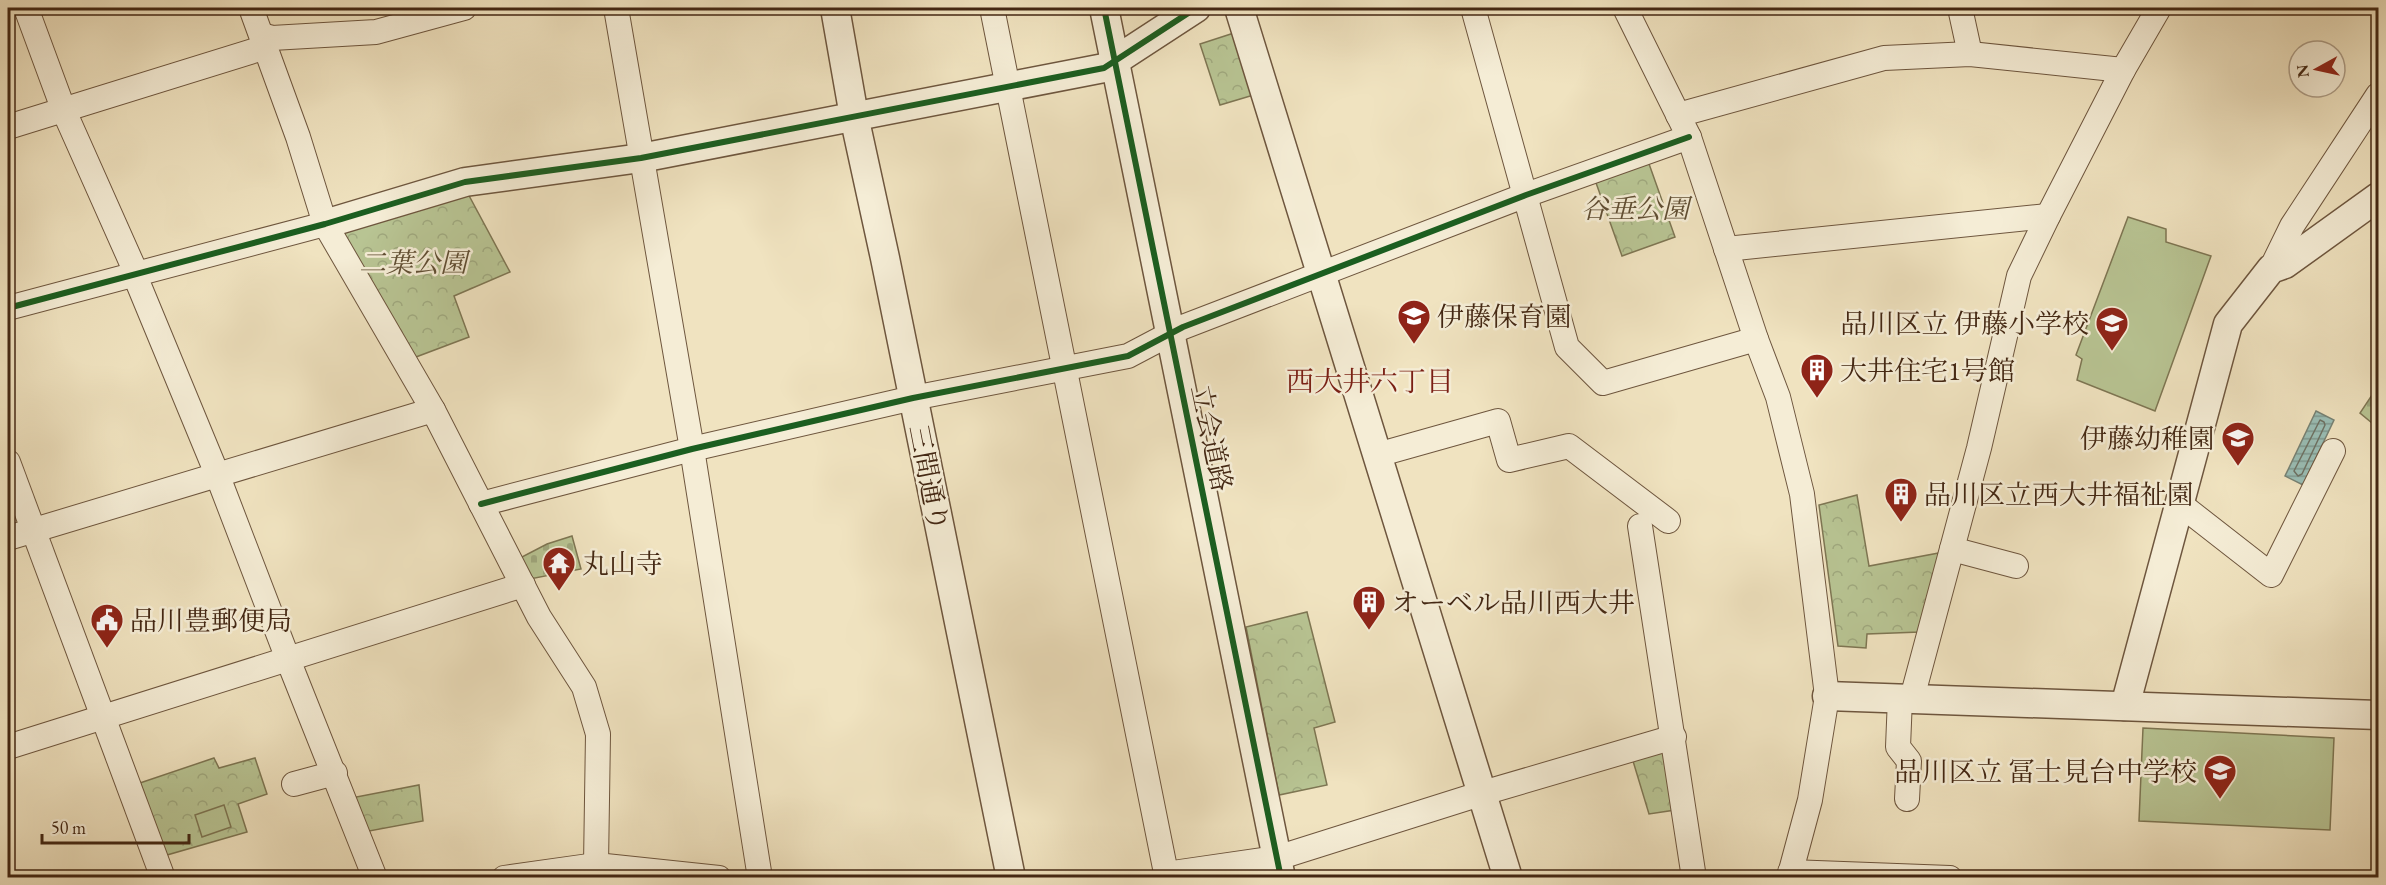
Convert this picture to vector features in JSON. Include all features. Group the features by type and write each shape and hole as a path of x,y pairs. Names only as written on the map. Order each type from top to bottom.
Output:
{"street":[{"path":"26,8 64,111 137,274 138,283 217,474 375,878"},
{"path":"251,8 298,137 325,224 433,410 539,617 584,687 598,734 597,871"},
{"path":"8,127 64,111 272,38 376,32 464,8"},
{"path":"616,8 692,449 760,878"},
{"name":"三間通り","path":"835,8 854,116 1011,878"},
{"path":"992,8 1166,876 1279,868 1483,793 1674,737"},
{"name":"立会道路","path":"1104,8 1279,868"},
{"path":"8,308 325,224 465,182 641,158 1104,68 1197,8"},
{"path":"1239,8 1508,878"},
{"path":"1473,8 1567,347 1603,383 1756,339"},
{"path":"1625,8 1689,137 1756,339 1778,397 1802,494 1827,696 1810,800 1789,875 1950,878"},
{"path":"1960,8 1970,54"},
{"path":"1907,799 1909,761 1898,747 1906,698 1952,549 1979,448 2019,276 2123,70 2159,8"},
{"path":"1678,115 1884,58 1970,54 2123,70"},
{"path":"2125,706 2228,324 2271,270 2292,226 2379,95"},
{"path":"481,504 692,449 913,398 1128,356 1169,333 1320,274 1526,195 1689,137"},
{"path":"2271,270 2285,264 2379,197"},
{"path":"1726,249 2048,216"},
{"path":"8,538 433,410"},
{"path":"1377,455 1498,421 1509,460 1569,446 1668,521"},
{"path":"2180,504 2271,575 2332,451"},
{"path":"8,462 163,878"},
{"path":"1640,526 1694,878"},
{"path":"1952,549 2016,566"},
{"path":"8,747 523,585"},
{"path":"1827,696 2379,715"},
{"path":"294,784 335,773"},
{"path":"504,878 597,871 719,878"}],"green space":[{"path":"1237,32 1257,94 1220,105 1200,44"},
{"name":"谷垂公園","path":"1648,161 1675,237 1622,256 1595,180"},
{"name":"二葉公園","path":"466,190 510,272 454,296 469,337 408,360 338,227"},
{"path":"2128,217 2166,229 2166,242 2211,256 2155,411 2077,380 2082,359 2076,355"},
{"path":"2378,386 2378,428 2360,413"},
{"path":"1857,495 1869,566 1944,552 1920,632 1867,634 1866,648 1838,646 1819,505"},
{"path":"572,536 581,569 530,579 518,559 547,544"},
{"path":"1307,612 1335,722 1314,728 1327,785 1279,795 1246,627"},
{"path":"2143,728 2334,738 2330,830 2139,821"},
{"path":"1667,750 1675,810 1649,814 1633,761"},
{"path":"214,758 219,768 255,758 267,794 238,804 247,832 160,857 134,785"},
{"path":"419,785 423,821 364,832 351,798"},
{"path":"224,805 231,827 202,837 195,815"}],"water":[{"path":"2316,411 2334,420 2303,485 2285,476"}],"cycle path":[{"path":"1104,8 1281,878"},
{"path":"8,308 325,224 465,182 641,158 1104,68 1196,8"},
{"path":"481,504 692,449 913,398 1128,356 1183,327 1526,195 1689,137"}],"place":[{"name":"伊藤保育園","path":"1414,345"},
{"name":"品川区立 伊藤小学校","path":"2112,352"},
{"name":"大井住宅1号館","path":"1817,399"},
{"name":"伊藤幼稚園","path":"2238,467"},
{"name":"品川区立西大井福祉園","path":"1901,523"},
{"name":"丸山寺","path":"559,592"},
{"name":"オーベル品川西大井","path":"1369,631"},
{"name":"品川豊郵便局","path":"107,649"},
{"name":"品川区立 冨士見台中学校","path":"2220,800"}],"district":[{"name":"西大井六丁目","path":"1370,381"}]}
